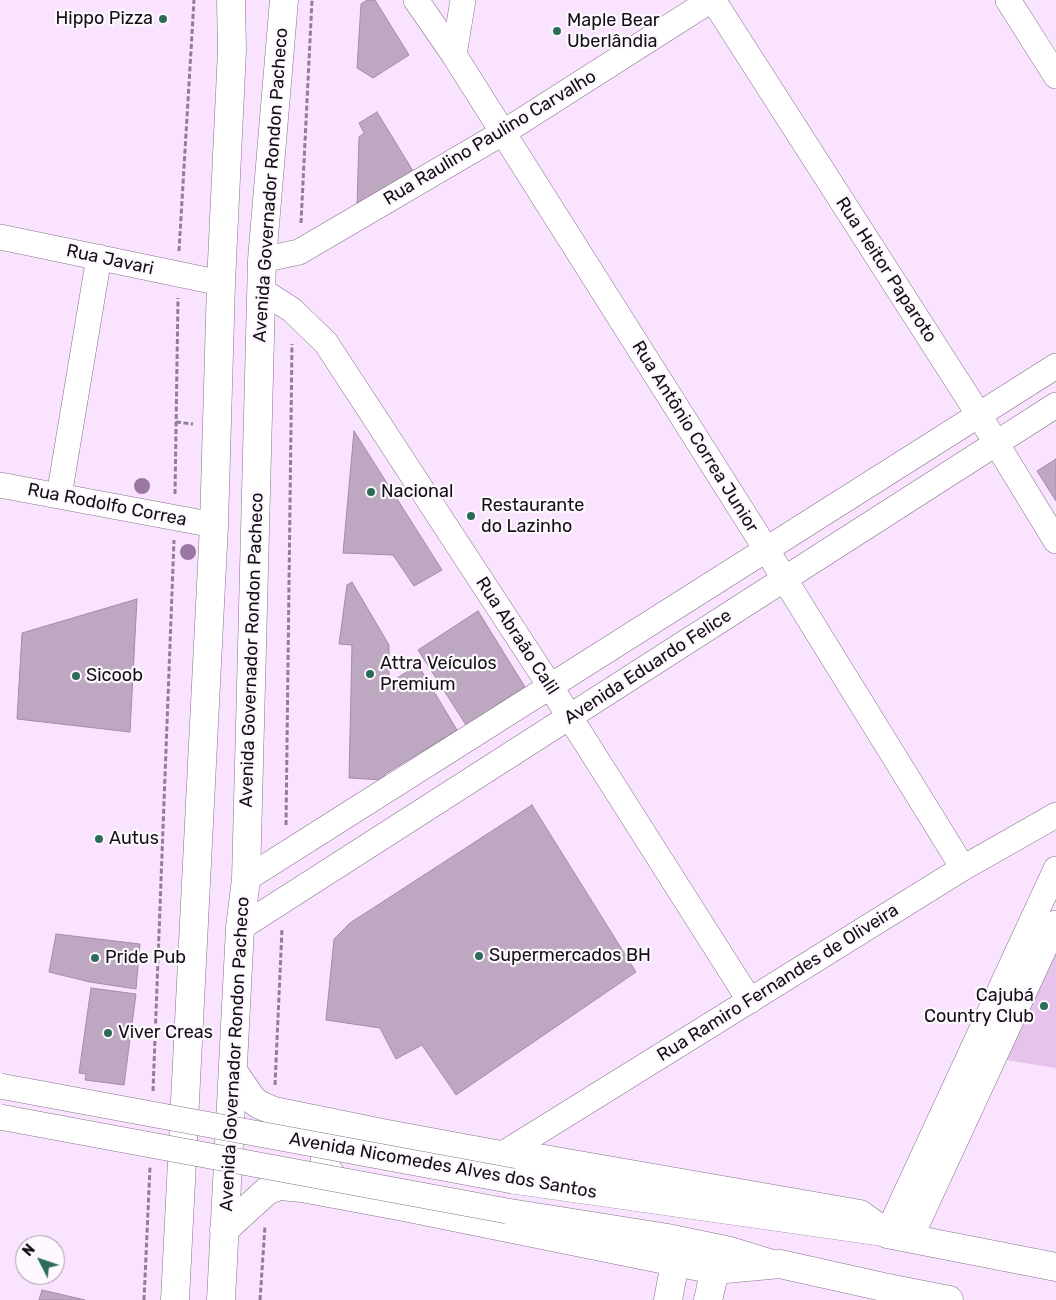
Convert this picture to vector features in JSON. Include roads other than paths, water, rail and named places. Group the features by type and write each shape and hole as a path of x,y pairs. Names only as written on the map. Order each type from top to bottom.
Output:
{"main road":[{"path":"176,1300 214,526 221,283 232,50 231,0"},
{"name":"Avenida Governador Rondon Pacheco","path":"221,1300 240,928 246,879 262,260 284,0"},
{"name":"Avenida Nicomedes Alves dos Santos","path":"233,1071 252,1099 258,1104 274,1111 501,1155 544,1159 860,1214 899,1236 1056,1267"},
{"path":"349,1197 328,1171 325,1155 328,1148 347,1132 365,1128"},
{"name":"Avenida Nicomedes Alves dos Santos","path":"224,1230 268,1190 280,1186 302,1188 715,1270 780,1264 950,1300"},
{"path":"668,1300 675,1263"},
{"path":"708,1300 715,1270"}],"street":[{"name":"Rua Antônio Correa Junior","path":"416,0 504,132 766,549 963,868"},
{"path":"454,55 463,0"},
{"name":"Rua Raulino Paulino Carvalho","path":"262,260 299,252 504,132 712,0"},
{"name":"Rua Heitor Paparoto","path":"712,0 979,415 1056,542"},
{"path":"1008,0 1056,76"},
{"name":"Rua Javari","path":"0,236 221,283"},
{"path":"59,496 99,257"},
{"name":"Rua Abraão Calil","path":"261,290 292,310 326,343 570,717 750,1001"},
{"name":"Avenida Eduardo Felice","path":"246,879 1056,366"},
{"name":"Avenida Eduardo Felice","path":"240,928 1056,406"},
{"name":"Rua Rodolfo Correa","path":"0,485 214,526"},
{"path":"388,788 408,821"},
{"name":"Rua Ramiro Fernandes de Oliveira","path":"501,1155 963,868 1056,815"},
{"path":"899,1236 1056,869"},
{"path":"899,1236 1056,924"},
{"name":"Avenida Nicomedes Alves dos Santos","path":"0,1086 513,1181 899,1236"},
{"name":"Avenida Nicomedes Alves dos Santos","path":"0,1117 507,1211 665,1236 728,1249 780,1264"}],"place":[{"name":"Hippo Pizza","path":"163,19"},
{"name":"Maple Bear Uberlândia","path":"557,31"},
{"name":"Nacional","path":"371,492"},
{"name":"Restaurante do Lazinho","path":"471,516"},
{"name":"Attra Veículos Premium","path":"370,674"},
{"name":"Sicoob","path":"76,676"},
{"name":"Autus","path":"99,839"},
{"name":"Supermercados BH","path":"479,956"},
{"name":"Pride Pub","path":"95,958"},
{"name":"Cajubá Country Club","path":"1044,1006"},
{"name":"Viver Creas","path":"108,1033"}]}
